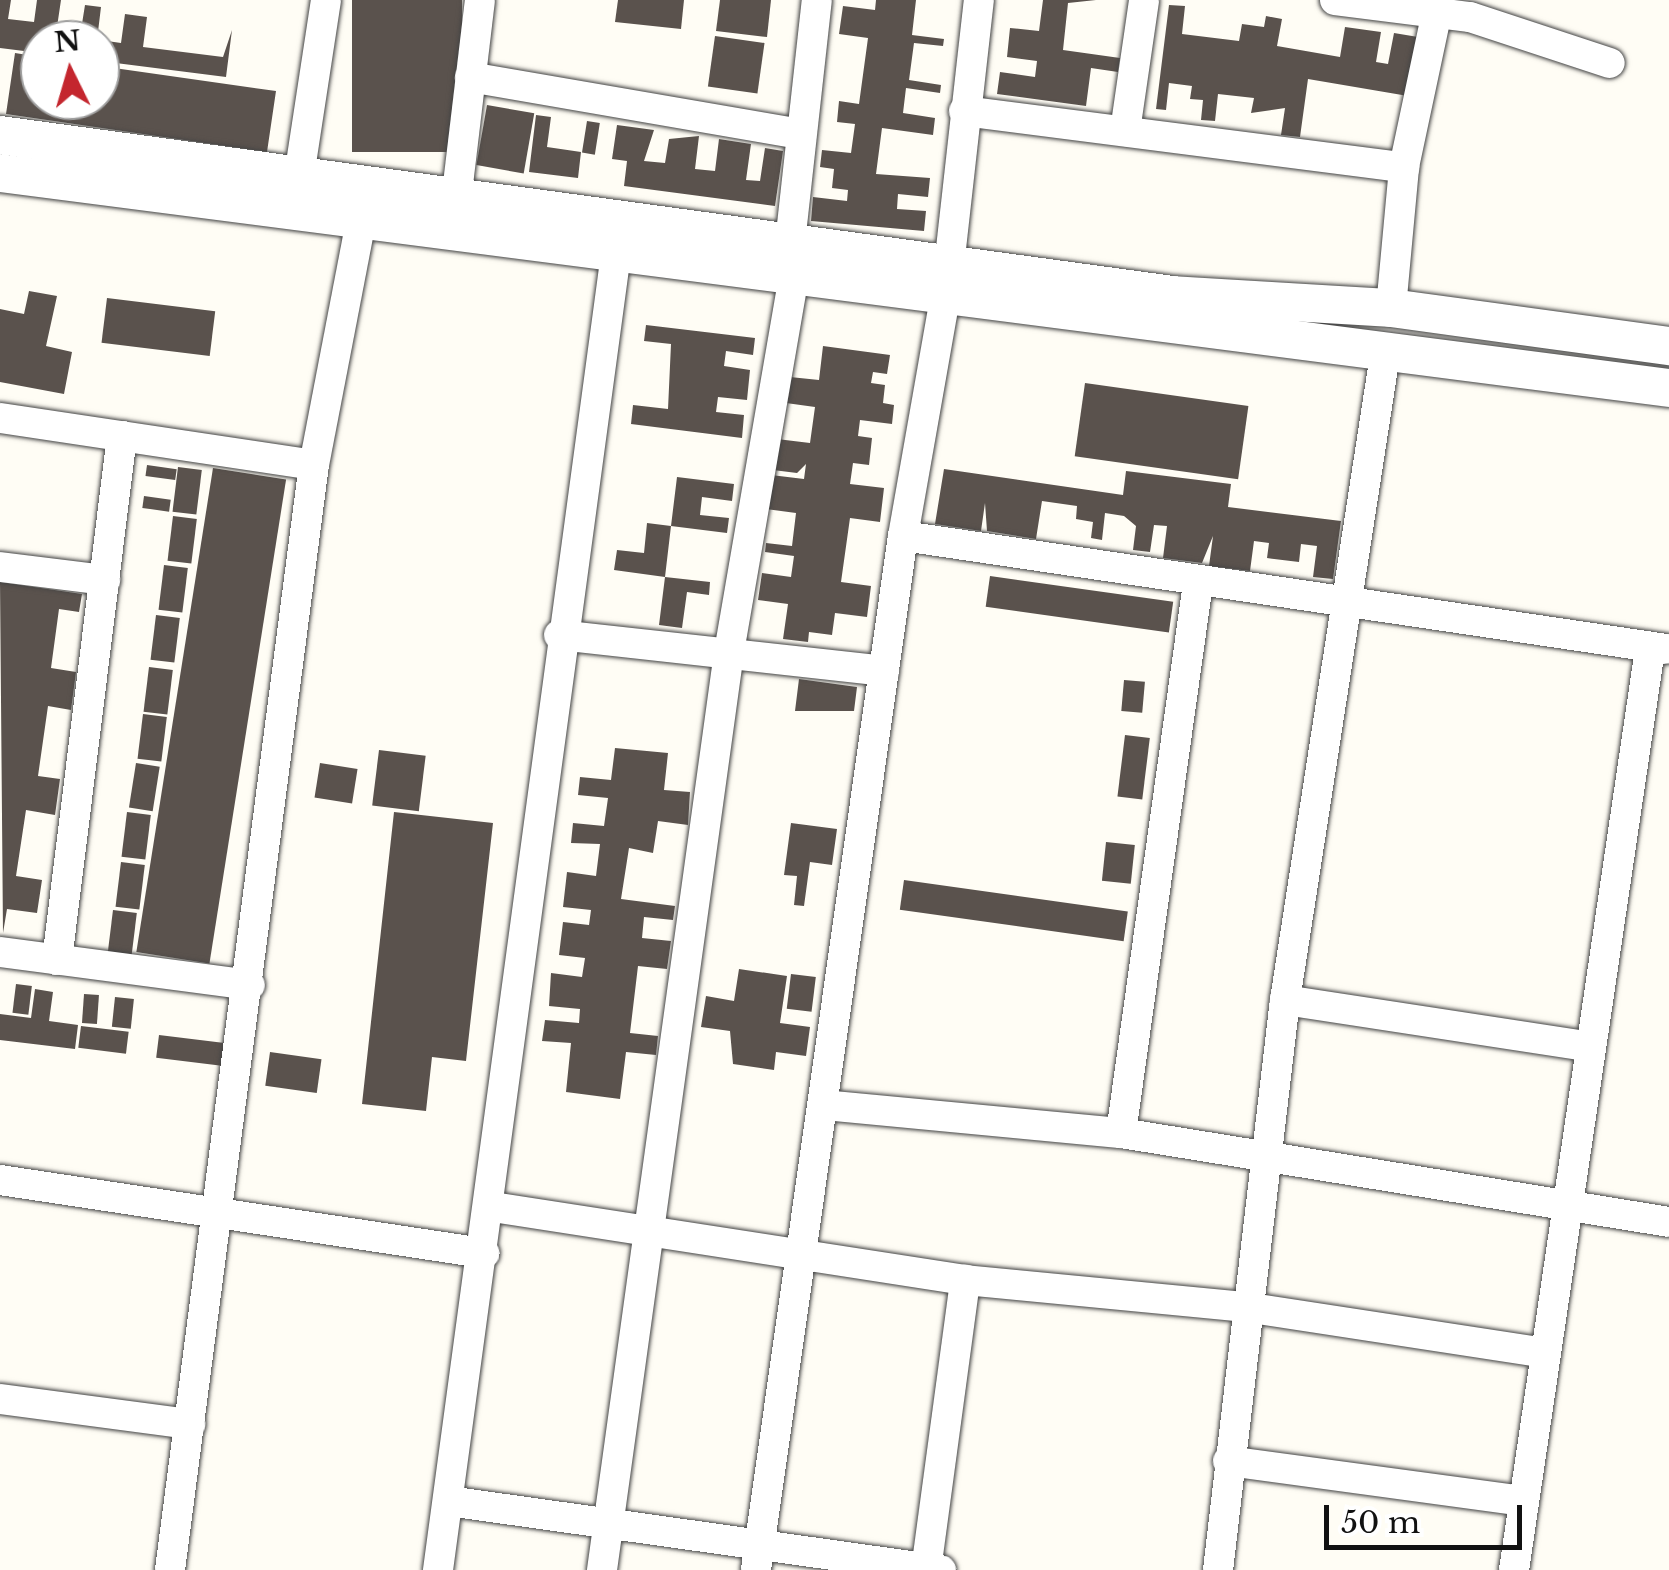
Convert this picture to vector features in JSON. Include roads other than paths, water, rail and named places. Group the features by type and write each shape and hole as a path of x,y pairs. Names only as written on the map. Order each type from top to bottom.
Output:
{"street":[{"path":"298,183 326,0"},
{"path":"456,202 480,0"},
{"path":"602,1570 729,652 792,259 799,134 817,0"},
{"path":"758,1559 806,1254 903,536 946,276 979,0"},
{"path":"1125,131 1144,0"},
{"path":"1335,0 1437,12 1610,63"},
{"path":"1391,308 1404,168 1437,12"},
{"path":"470,77 799,134"},
{"path":"964,111 1404,168"},
{"path":"0,136 298,183 456,202 792,259 1172,295 1391,308 1669,346"},
{"path":"0,173 616,254 792,259"},
{"path":"170,1570 250,985 314,465 361,221"},
{"path":"438,1570 492,1207 559,635 616,254"},
{"path":"946,276 1384,356 1669,388"},
{"path":"1218,1570 1244,1307 1285,1000 1384,356"},
{"path":"0,418 314,465"},
{"path":"57,960 122,436"},
{"path":"903,536 1660,649 1585,1046 1514,1570"},
{"path":"0,567 105,580"},
{"path":"1121,1133 1198,583"},
{"path":"559,635 884,671"},
{"path":"0,952 250,985"},
{"path":"1285,1000 1585,1046"},
{"path":"824,1104 1121,1133 1669,1222"},
{"path":"0,1180 485,1253"},
{"path":"492,1207 964,1280 1244,1307 1546,1354"},
{"path":"448,1501 608,1523 758,1559 931,1570 964,1280"},
{"path":"0,1400 190,1424"},
{"path":"1228,1461 1522,1501"}]}
